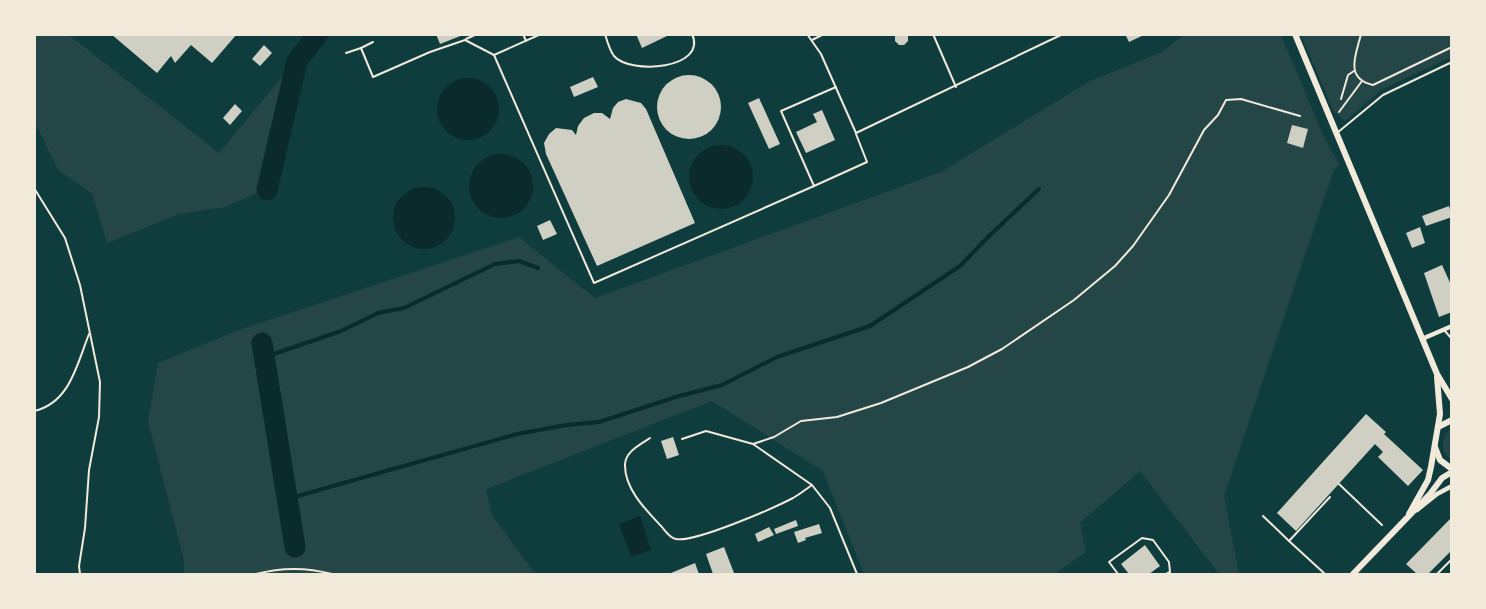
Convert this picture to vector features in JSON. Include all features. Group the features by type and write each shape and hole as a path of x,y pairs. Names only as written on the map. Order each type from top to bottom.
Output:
{"street":[{"path":"1294,34 1437,374 1452,399"},
{"path":"1422,339 1452,326"},
{"path":"1409,514 1428,480 1438,428 1440,398 1437,374"},
{"path":"1438,428 1452,420"},
{"path":"1353,574 1452,470 1440,460 1434,444"},
{"path":"1409,514 1452,486"}],"lane":[{"path":"361,48 373,77 477,34"},
{"path":"523,34 526,41"},
{"path":"494,55 541,34"},
{"path":"605,34 614,56 626,65 667,66 694,51 695,42 692,34"},
{"path":"465,40 494,55 594,283 867,162 821,54 807,34"},
{"path":"812,40 824,34"},
{"path":"933,34 956,87"},
{"path":"856,133 1063,34"},
{"path":"346,53 373,42"},
{"path":"1337,133 1383,95 1452,62"},
{"path":"814,186 781,111 836,87"},
{"path":"1444,330 1452,339"},
{"path":"1289,541 1330,497"},
{"path":"1263,516 1325,574"},
{"path":"1118,574 1109,562 1142,538 1153,540 1169,562 1170,572 1166,574"},
{"path":"1437,574 1452,559"}],"path":[{"path":"1361,34 1354,71 1362,81 1375,84 1452,47"},
{"path":"1341,99 1348,75 1354,71"},
{"path":"1339,112 1362,81"},
{"path":"753,444 774,437 801,421 837,417 881,403 968,367 1011,344 1074,300 1115,266 1133,246 1169,195 1204,130 1227,100 1241,99 1299,116"},
{"path":"34,188 65,238 80,285 100,382 99,417 89,470 80,574"},
{"path":"34,411 52,405 63,395 90,332"},
{"path":"682,439 706,431 753,444 812,485 830,508 857,574"},
{"path":"650,438 632,449 625,464 629,483 639,502 672,538 678,540 702,535 757,513 795,497 812,485"},
{"path":"1339,484 1382,525"},
{"path":"256,574 272,570 305,568 332,574"}],"shaded area":[{"path":"35,34 69,35 219,153 317,35 324,35 305,63 269,188 225,207 179,214 107,243 92,193 58,170 35,122"},
{"path":"1184,35 1281,35 1324,137 1339,164 1333,172 1224,496 1239,574 1219,574 1140,471 1080,523 1086,552 1055,574 864,574 823,471 712,401 486,489 492,515 535,574 184,574 184,560 148,422 158,363 239,330 519,237 595,298 941,172 1090,81 1162,52"},
{"path":"1301,35 1451,35 1451,57 1381,90 1345,121 1334,112"},
{"path":"462,78 474,78 490,87 497,97 499,109 497,121 490,131 474,140 462,140 451,135 442,126 437,115 437,103 442,92 451,83"},
{"path":"721,145 739,151 747,159 753,177 747,195 739,203 721,209 703,203 695,195 689,177 695,159 703,151"},
{"path":"501,154 519,160 527,168 533,186 527,204 519,212 501,218 483,212 475,204 469,186 475,168 483,160"},
{"path":"424,187 436,189 446,196 453,206 455,218 453,230 446,240 436,247 424,249 412,247 402,240 395,230 393,218 395,206 402,196 412,189"},
{"path":"1451,429 1451,460 1443,449 1443,440"},
{"path":"640,516 651,550 631,557 619,524"}],"building":[{"path":"111,34 237,34 212,63 191,45 175,63 171,56 157,73"},
{"path":"436,34 463,34 463,35 440,44"},
{"path":"636,34 667,34 667,36 642,48"},
{"path":"895,34 908,34 908,41 904,45 899,45 895,41"},
{"path":"1125,34 1146,34 1129,42"},
{"path":"264,45 272,53 260,66 252,59"},
{"path":"689,75 701,77 712,84 719,95 721,107 719,119 712,130 701,137 689,139 677,137 666,130 659,119 657,107 659,95 666,84 677,77"},
{"path":"593,77 598,87 574,97 570,87"},
{"path":"759,98 780,144 769,149 748,103"},
{"path":"626,99 641,103 646,109 695,223 597,266 546,154 544,143 556,128 572,130 576,135 578,126 584,118 594,113 602,113 610,119 613,108 618,102"},
{"path":"235,104 242,111 230,125 223,118"},
{"path":"822,110 835,140 806,153 796,132 817,122 813,114"},
{"path":"1292,125 1308,129 1303,148 1287,143"},
{"path":"1449,206 1452,217 1426,226 1422,216"},
{"path":"550,220 557,234 543,240 537,226"},
{"path":"1420,227 1425,243 1412,248 1406,233"},
{"path":"1442,265 1452,287 1452,312 1439,317 1424,273"},
{"path":"1366,414 1423,470 1408,486 1378,457 1383,452 1375,444 1296,531 1277,513"},
{"path":"673,437 679,455 667,459 661,441"},
{"path":"1452,517 1452,550 1428,574 1417,574 1406,564"},
{"path":"796,520 798,526 776,534 774,529"},
{"path":"819,524 822,533 805,538 806,540 798,543 794,532"},
{"path":"769,527 774,535 758,542 755,534"},
{"path":"1145,545 1160,566 1149,574 1129,574 1121,564"},
{"path":"724,547 734,573 713,574 706,554"},
{"path":"695,563 699,574 671,573"}],"waterway":[{"path":"267,190 297,61 318,34"},
{"path":"287,499 517,434 566,425 599,422 679,396 722,385 777,357 870,326 960,266 1039,189"},
{"path":"265,357 341,331 378,313 404,308 495,264 519,261 538,268"},
{"path":"262,343 295,547"}]}
